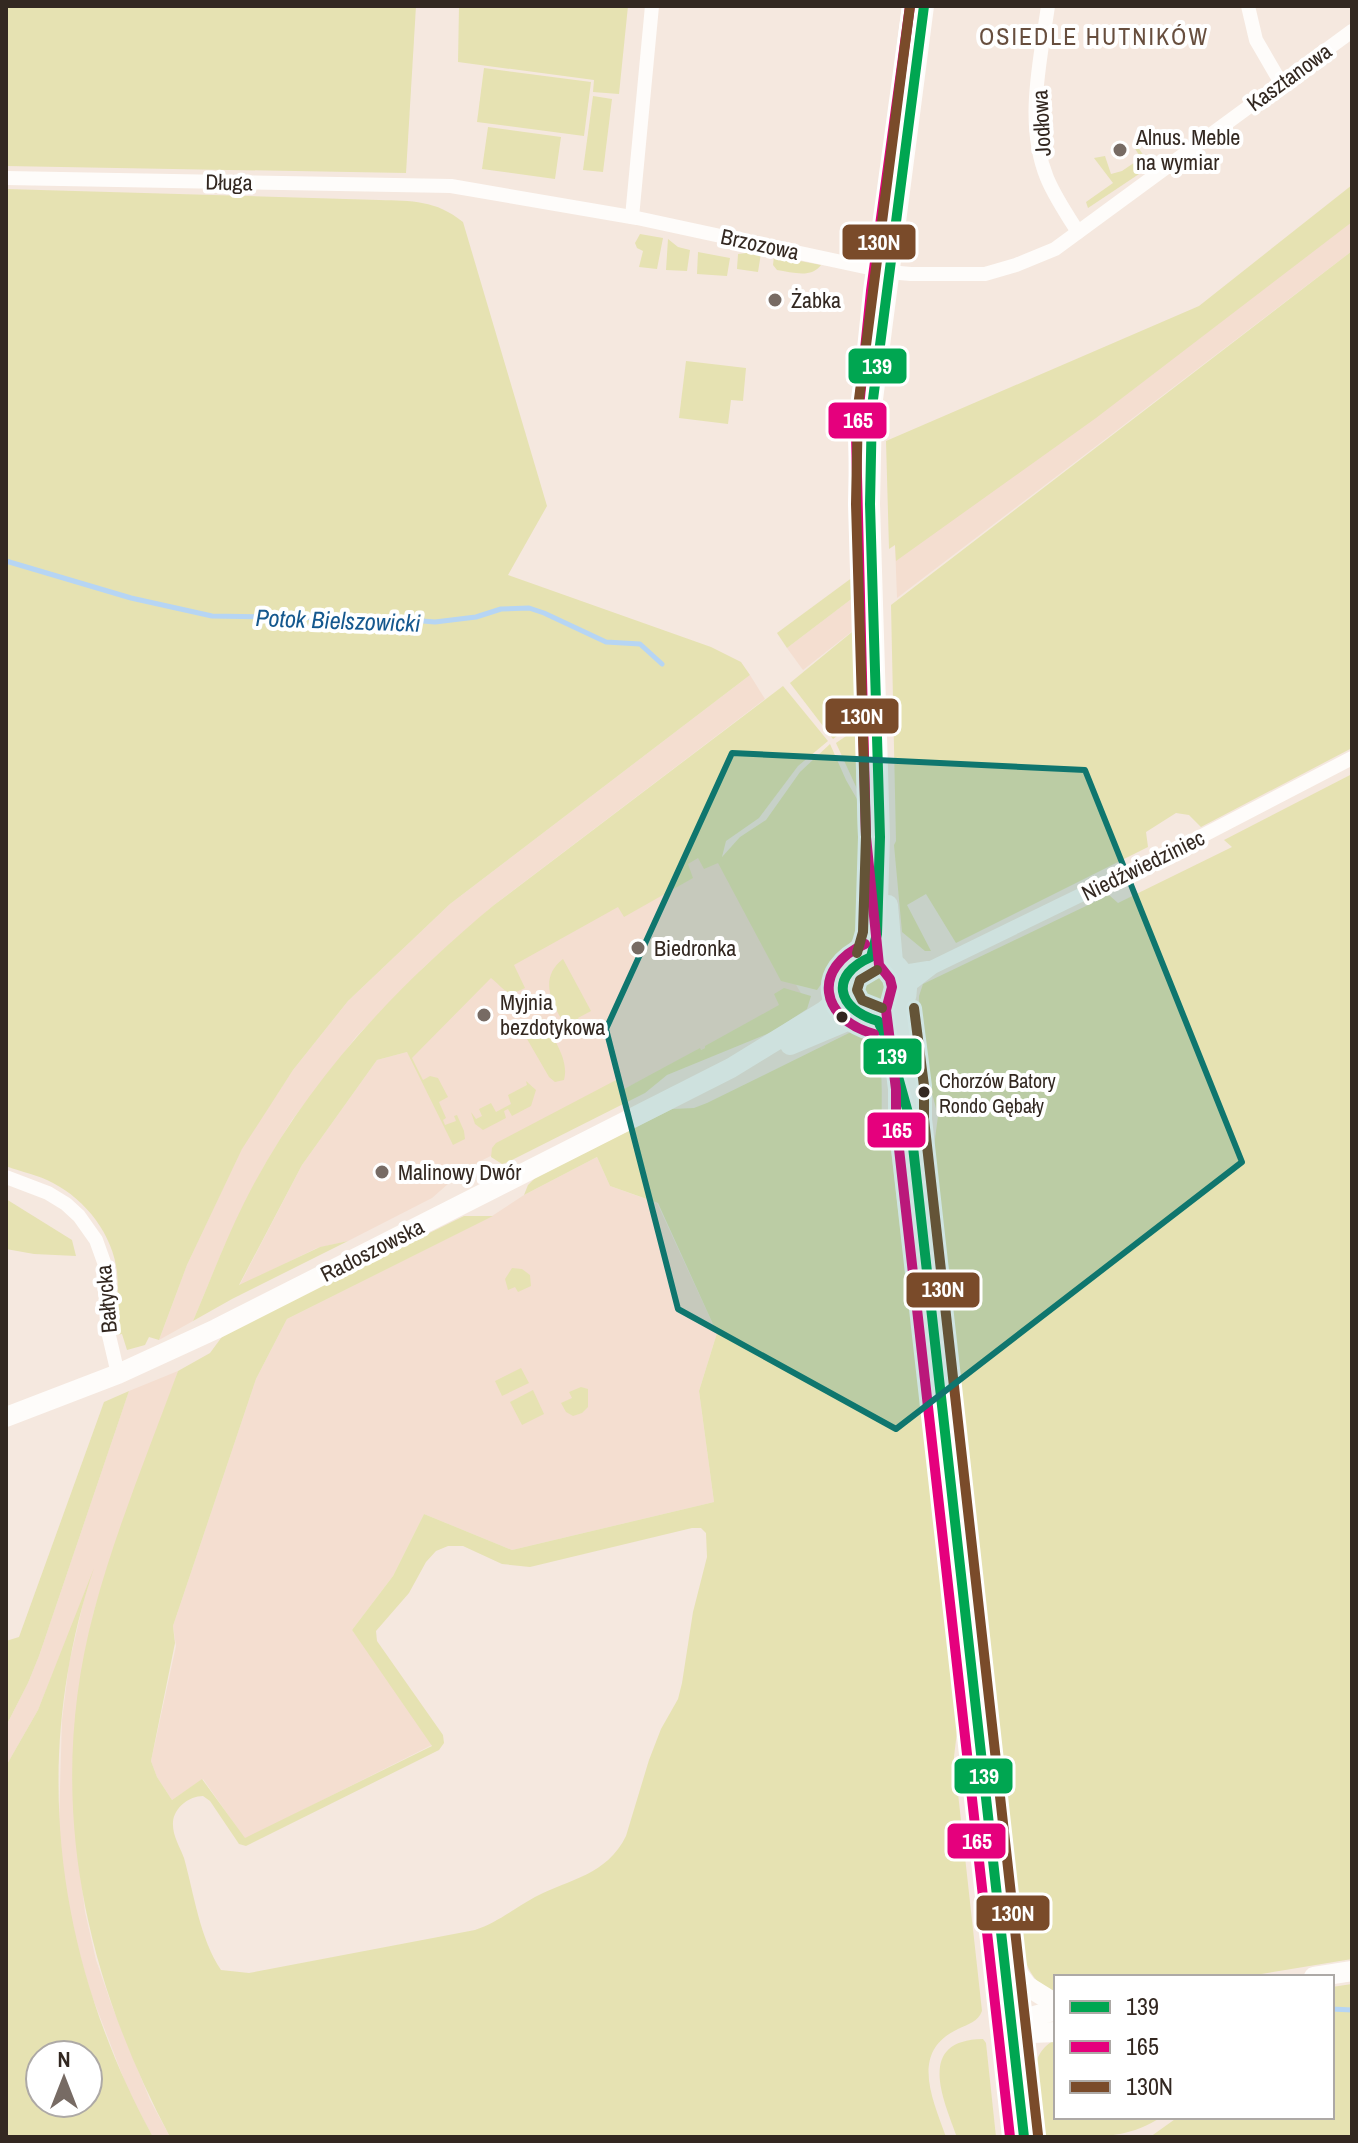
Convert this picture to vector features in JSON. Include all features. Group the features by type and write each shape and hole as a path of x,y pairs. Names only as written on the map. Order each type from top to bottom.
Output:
{"street":[{"path":"632,217 652,6"},
{"path":"871,957 877,934 880,837 870,436 874,378 924,6"},
{"name":"Jodłowa","path":"1048,6 1036,102 1039,141 1050,184 1078,232"},
{"path":"1248,6 1256,40 1281,83"},
{"name":"Kasztanowa","path":"888,272 985,274 1041,255 1078,232 1352,31"},
{"name":"Długa","path":"6,178 451,186"},
{"name":"Brzozowa","path":"451,186 632,217 888,272"},
{"name":"Niedźwiedziniec","path":"901,974 933,967 1200,837 1352,758"},
{"path":"869,1019 888,1018 900,1010 904,1002 880,837"},
{"path":"901,974 879,957 861,960 847,973 844,994 848,1006 869,1019 889,1044 910,1120"},
{"name":"Radoszowska","path":"6,1417 118,1374 216,1329 731,1068 824,1011 844,994"},
{"path":"900,1010 1024,2137"},
{"name":"Radoszowska","path":"731,1068 869,1019"},
{"name":"Bałtycka","path":"6,1177 48,1193 66,1204 96,1240 105,1265 107,1327 118,1374"},
{"path":"1003,1954 1027,1986 1054,2003"},
{"path":"1327,1975 1352,1971"},
{"path":"1011,2027 1024,2019 1054,2011"},
{"path":"1011,2027 1032,2033 1054,2032"}],"highlighted area":[{"path":"732,753 1085,770 1242,1162 896,1429 678,1309 606,1029"}],"shaded area":[{"path":"6,6 416,6 406,173 6,166"},
{"path":"459,6 628,6 619,94 593,92 594,80 458,62"},
{"path":"484,68 591,82 584,136 477,122"},
{"path":"593,96 612,99 603,172 583,170"},
{"path":"488,127 561,137 555,179 482,169"},
{"path":"1135,143 1151,166 1088,208 1086,202 1113,183 1094,158 1105,156 1111,174 1122,171 1141,158 1132,144"},
{"path":"1352,185 1352,222 1096,418 896,561 895,545 889,549 886,441 1199,306"},
{"path":"6,189 402,201 423,203 453,215 463,222 547,506 508,575 711,647 741,662 750,675 450,904 348,1001 293,1070 242,1149 187,1265 159,1340 149,1337 145,1345 127,1350 122,1334 117,1335 117,1272 104,1232 87,1209 65,1190 42,1178 6,1166"},
{"path":"1352,207 1352,251 897,598 895,544"},
{"path":"640,234 663,238 657,269 639,267 643,251 635,243"},
{"path":"668,239 678,247 690,250 687,271 666,270"},
{"path":"1352,251 1352,748 1201,827 1189,815 1176,813 1146,832 1148,847 956,943 926,894 907,905 931,951 925,951 902,932 894,845 891,605"},
{"path":"698,252 730,258 727,276 697,274"},
{"path":"761,253 758,272 737,269 738,254"},
{"path":"774,256 821,265 807,273 777,270 773,265"},
{"path":"686,361 746,368 743,401 731,400 728,424 679,418"},
{"path":"853,577 854,597 787,648 777,633"},
{"path":"854,597 855,629 803,670 787,648"},
{"path":"852,632 858,634 860,719 833,739 790,683"},
{"path":"750,675 765,699 494,905 425,966 356,1037 292,1120 264,1166 223,1249 193,1321 159,1340 187,1265 243,1146 293,1070 348,1001 450,904"},
{"path":"783,686 828,741 798,766 759,818 726,841 722,857 740,837 766,820 800,772 830,744 861,806 865,922 817,990 781,981 718,863 704,869 698,858 688,864 693,878 624,917 618,907 514,965 525,988 510,992 491,978 412,1058 423,1080 430,1076 438,1078 448,1097 439,1102 446,1118 443,1120 445,1125 456,1121 454,1116 457,1115 465,1139 453,1145 407,1052 377,1060 302,1165 239,1285 320,1247 348,1241 193,1321 237,1217 268,1160 322,1079 386,1005 494,905"},
{"path":"862,725 863,802 836,743"},
{"path":"1352,774 1352,1959 1255,1975 1054,1975 1054,1991 1037,1981 1031,1973 1023,1953 1017,1921 931,1169 938,1116 918,1040 919,996 923,984 1109,895 1118,903 1232,847 1224,840"},
{"path":"685,801 804,998 465,1169 432,1198 348,1241 317,1248 239,1286 302,1165 377,1060 407,1052"},
{"path":"870,941 846,966 825,1003 825,996 841,968 856,950"},
{"path":"563,959 591,1011 578,1018 584,1029 575,1031 567,1028 550,993 551,975"},
{"path":"875,972 887,977 892,989 887,1001 875,1006 863,1001 858,989 863,977"},
{"path":"784,988 811,996 807,1009 772,1032 667,1075 645,1093 508,1162 502,1164 491,1157 496,1143 618,1079 624,1089 705,1048 779,1005 774,994"},
{"path":"540,1015 562,1055 564,1080 555,1082 549,1077 523,1032 525,1024"},
{"path":"849,1033 862,1034 871,1040 877,1050 882,1117 891,1149 958,1723 954,1757 982,2011 975,2020 943,2039 929,2063 931,2092 946,2137 170,2137 139,2074 114,2011 94,1946 81,1881 73,1815 73,1747 80,1680 94,1611 123,1520 178,1371 210,1353 224,1334 464,1216 493,1216 287,1319 256,1379 173,1626 175,1643 151,1761 172,1800 202,1779 245,1838 432,1746 352,1630 393,1576 424,1514 512,1550 714,1502 699,1391 717,1333 658,1203 610,1186 597,1157 524,1195 535,1178 672,1109 694,1108","holes":["701,1528 706,1533 707,1557 693,1612 678,1699 661,1729 649,1760 626,1836 609,1859 598,1868 535,1897 475,1930 249,1973 221,1970 203,1930 175,1836 173,1822 176,1812 188,1801 203,1796 210,1801 239,1844 246,1846 439,1750 444,1743 443,1735 377,1641 376,1631 409,1593 426,1562 436,1551 448,1546 463,1546 502,1564 530,1567"]},
{"path":"526,1081 536,1090 531,1106 512,1116 508,1109 504,1111 506,1118 483,1130 475,1124 471,1112 476,1119 482,1116 479,1109 491,1103 496,1112 511,1104 508,1095 527,1085"},
{"path":"597,1157 610,1186 657,1203 717,1333 699,1391 714,1502 512,1550 424,1514 393,1576 352,1630 390,1679 432,1745 245,1839 203,1779 172,1800 151,1761 176,1646 173,1626 256,1379 287,1319 492,1216 524,1195"},
{"path":"6,1199 72,1240 76,1256 6,1249"},
{"path":"512,1268 522,1269 530,1275 531,1286 518,1292 515,1287 508,1290 505,1279"},
{"path":"521,1368 529,1383 502,1396 495,1381"},
{"path":"178,1371 94,1611 75,1723 74,1820 85,1912 96,1960 112,2006 150,2100 170,2137 153,2137 130,2095 90,1991 73,1930 62,1868 59,1823 62,1720 69,1664 85,1595 38,1710 6,1766 6,1726 39,1656 129,1391"},
{"path":"581,1387 588,1389 588,1407 573,1416 566,1412 561,1403 572,1398 569,1392"},
{"path":"533,1390 544,1414 522,1425 510,1402"},
{"path":"129,1391 39,1656 6,1726 6,1641 19,1637 104,1402"},
{"path":"94,1568 74,1641 62,1713 59,1786 63,1858 75,1930 94,2001 120,2070 153,2137 6,2137 6,1766 38,1710"},
{"path":"1352,1984 1352,2137 1150,2137 1175,2119 1334,2119 1334,1987"},
{"path":"983,2039 986,2043 996,2137 957,2137 941,2089 942,2060 949,2049 962,2042"},
{"path":"1054,2040 1054,2119 1158,2119 1133,2131 1118,2134 1040,2137 1033,2083 1038,2058"}],"waterway":[{"name":"Potok Bielszowicki","path":"6,561 131,598 212,616 435,622 476,617 501,609 529,608 606,642 640,644 662,664"},
{"path":"1334,2009 1352,2010"}],"transit line":[{"name":"165","path":"910,6 871,291 856,436 866,837 879,965 892,987 886,1010 896,1089 896,1122 1010,2137"},
{"name":"130N","path":"857,953 863,932 866,837 856,504 858,407 910,6"},
{"name":"139","path":"924,6 872,407 870,504 880,837 877,934 871,957 848,973 843,991 853,1008 878,1021 889,1044 910,1120 1024,2137"},
{"name":"165","path":"865,944 836,966 830,979 829,992 833,1005 842,1017 874,1034"},
{"name":"130N","path":"877,970 860,980 857,990 862,1000 882,1008"},
{"name":"130N","path":"914,1008 1038,2135"}],"place":[{"name":"Alnus. Meble na wymiar","path":"1120,150"},
{"name":"Żabka","path":"775,300"},
{"name":"Biedronka","path":"638,948"},
{"name":"Myjnia bezdotykowa","path":"484,1015"},
{"name":"Chorzów Batory Rondo Gębały","path":"924,1092"},
{"name":"Malinowy Dwór","path":"382,1172"}],"district":[{"name":"OSIEDLE HUTNIKÓW","path":"1094,36"}]}
